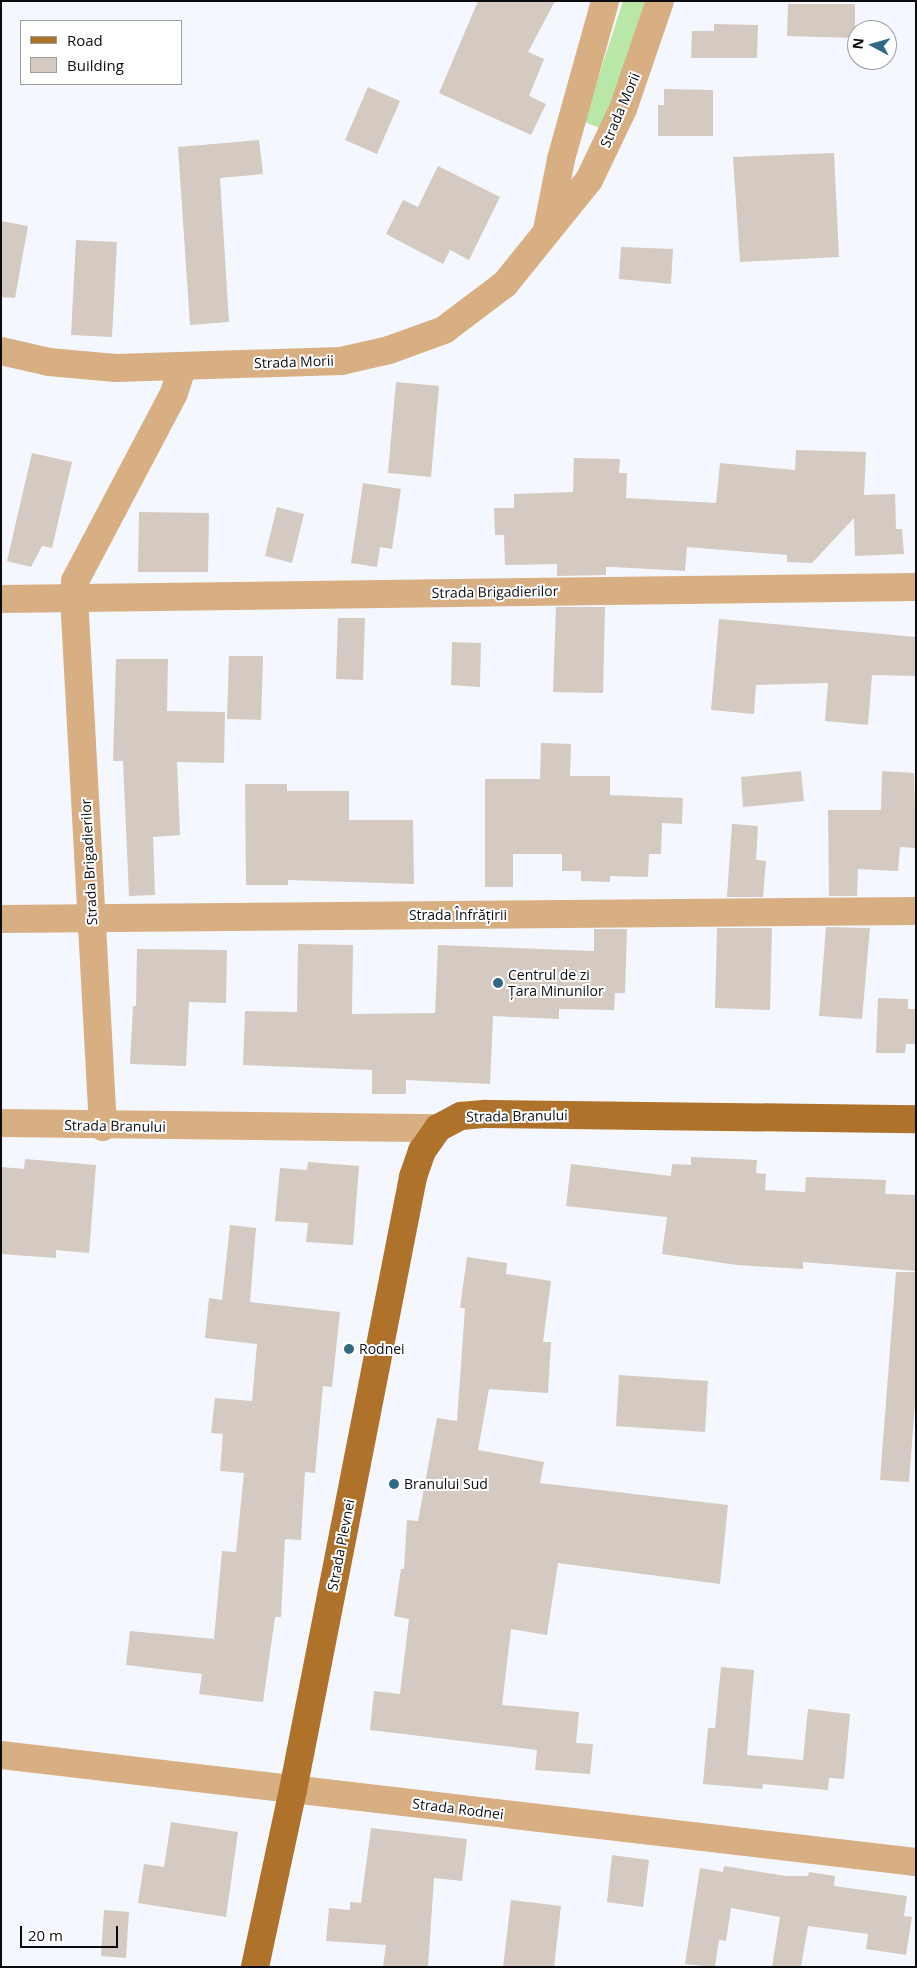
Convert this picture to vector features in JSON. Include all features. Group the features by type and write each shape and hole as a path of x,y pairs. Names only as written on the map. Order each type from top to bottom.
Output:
{"main road":[{"name":"Strada Branului","path":"438,1128 461,1116 486,1114 916,1119"},
{"name":"Strada Plevnei","path":"255,1967 294,1790 413,1177 422,1151 438,1128"}],"street":[{"name":"Strada Morii","path":"546,235 561,159 605,1"},
{"name":"Strada Morii","path":"1,351 49,362 116,368 182,368 341,361 389,350 444,330 505,284 589,180 623,109 660,1"},
{"name":"Strada Brigadierilor","path":"103,1127 74,597 76,581 83,565 174,393 182,368"},
{"name":"Strada Brigadierilor","path":"1,599 916,587"},
{"name":"Strada Înfrățirii","path":"1,919 916,911"},
{"name":"Strada Branului","path":"1,1123 103,1127 438,1128"},
{"name":"Strada Rodnei","path":"1,1755 916,1862"}],"green space":[{"path":"623,1 645,1 615,101 603,129 584,122"}],"building":[{"path":"478,1 555,1 528,52 544,59 529,96 546,104 531,135 439,93"},
{"path":"788,4 855,4 855,20 847,20 847,38 787,36"},
{"path":"714,24 758,25 757,58 691,58 692,31 714,31"},
{"path":"368,87 400,101 377,154 345,140"},
{"path":"664,89 713,90 713,136 658,136 658,105 664,105"},
{"path":"259,140 263,174 220,178 229,322 190,325 178,147"},
{"path":"834,153 839,257 740,262 733,157"},
{"path":"438,166 500,197 469,260 450,250 443,264 386,234 403,200 418,207"},
{"path":"1,221 28,226 15,298 1,297"},
{"path":"76,240 117,242 112,337 71,335"},
{"path":"621,247 673,249 671,284 619,279"},
{"path":"396,382 439,386 431,477 388,473"},
{"path":"796,450 866,452 864,495 895,494 896,529 902,529 904,554 855,556 854,518 812,563 787,562 787,555 687,547 685,571 606,567 606,575 557,576 557,564 505,565 504,535 495,535 494,508 514,508 514,494 573,492 574,458 620,459 619,473 627,473 626,498 716,503 720,463 795,470"},
{"path":"32,453 72,462 52,548 42,546 31,567 7,561"},
{"path":"363,483 401,489 392,549 380,547 377,567 351,563"},
{"path":"277,507 304,514 292,563 265,556"},
{"path":"139,512 209,513 208,572 138,572"},
{"path":"556,607 605,607 603,693 553,692"},
{"path":"338,618 365,618 363,680 336,679"},
{"path":"719,619 916,637 916,676 872,675 868,725 825,721 828,683 756,685 754,714 711,710"},
{"path":"452,642 481,643 480,687 451,685"},
{"path":"229,656 263,656 261,720 227,719"},
{"path":"116,659 168,659 167,711 225,712 224,763 177,762 180,835 153,837 155,895 129,896 123,761 113,761"},
{"path":"541,743 571,744 570,776 610,776 610,795 683,798 682,824 662,823 661,854 649,854 648,877 610,876 610,882 581,881 581,871 562,871 562,854 513,854 513,887 485,887 485,779 540,779"},
{"path":"801,771 804,801 743,807 741,777"},
{"path":"882,771 914,773 916,848 900,847 898,871 858,869 857,896 829,896 828,810 881,810"},
{"path":"245,784 287,784 287,791 349,791 349,820 413,820 414,884 288,880 288,885 246,885"},
{"path":"732,824 758,826 756,860 766,861 763,897 727,897"},
{"path":"826,927 870,928 862,1019 819,1016"},
{"path":"717,928 772,928 770,1010 715,1008"},
{"path":"594,929 627,929 625,993 615,993 614,1010 559,1009 559,1019 493,1016 490,1084 406,1080 406,1094 372,1094 372,1070 243,1065 245,1011 297,1012 298,944 353,945 352,1014 435,1013 438,945 594,951"},
{"path":"137,949 227,950 226,1003 189,1002 186,1066 130,1064 133,1006 136,1006"},
{"path":"878,998 908,999 908,1009 916,1009 916,1044 906,1044 905,1053 876,1053"},
{"path":"691,1157 757,1160 756,1173 766,1174 765,1190 805,1192 806,1177 886,1180 885,1194 916,1195 916,1271 803,1262 803,1269 737,1265 662,1254 667,1217 566,1206 571,1164 671,1176 672,1164 691,1165"},
{"path":"25,1159 96,1165 89,1253 56,1250 56,1258 1,1254 1,1167 24,1169"},
{"path":"308,1162 359,1166 353,1245 306,1242 308,1223 275,1221 280,1168 307,1170"},
{"path":"230,1225 256,1228 250,1302 340,1312 332,1387 323,1386 315,1473 305,1472 301,1540 285,1539 281,1617 275,1617 263,1702 199,1694 202,1674 126,1665 130,1631 214,1639 222,1551 236,1552 244,1473 220,1471 223,1434 211,1433 215,1398 252,1401 257,1344 205,1338 209,1298 222,1300"},
{"path":"467,1257 507,1263 506,1274 551,1281 543,1342 551,1342 548,1393 489,1389 478,1450 544,1462 540,1483 728,1505 720,1584 558,1563 547,1635 511,1629 502,1705 579,1712 576,1743 593,1744 590,1774 535,1770 537,1750 370,1730 374,1691 400,1694 409,1619 394,1616 401,1569 404,1569 407,1520 418,1521 437,1418 457,1421 465,1308 460,1308"},
{"path":"896,1272 916,1272 916,1390 909,1482 880,1480"},
{"path":"619,1375 708,1381 705,1432 616,1426"},
{"path":"721,1667 754,1670 747,1755 803,1760 808,1709 850,1714 844,1779 829,1778 828,1790 763,1784 762,1789 703,1784 708,1728 715,1728"},
{"path":"171,1822 238,1832 226,1917 138,1903 144,1864 164,1867"},
{"path":"371,1828 467,1839 462,1881 434,1878 428,1967 383,1967 386,1945 326,1941 329,1908 350,1910 350,1902 361,1903"},
{"path":"612,1855 649,1860 643,1907 607,1902"},
{"path":"724,1866 786,1876 808,1876 809,1872 835,1876 834,1886 907,1896 904,1916 912,1917 906,1955 866,1949 868,1934 808,1926 801,1967 772,1967 780,1917 731,1908 726,1941 719,1940 715,1967 685,1964 700,1868 723,1872"},
{"path":"511,1900 561,1906 554,1967 503,1967"},
{"path":"104,1910 129,1912 126,1958 101,1956"}],"place":[{"name":"Centrul de zi Țara Minunilor","path":"498,983"},
{"name":"Rodnei","path":"349,1349"},
{"name":"Branului Sud","path":"394,1484"}]}
